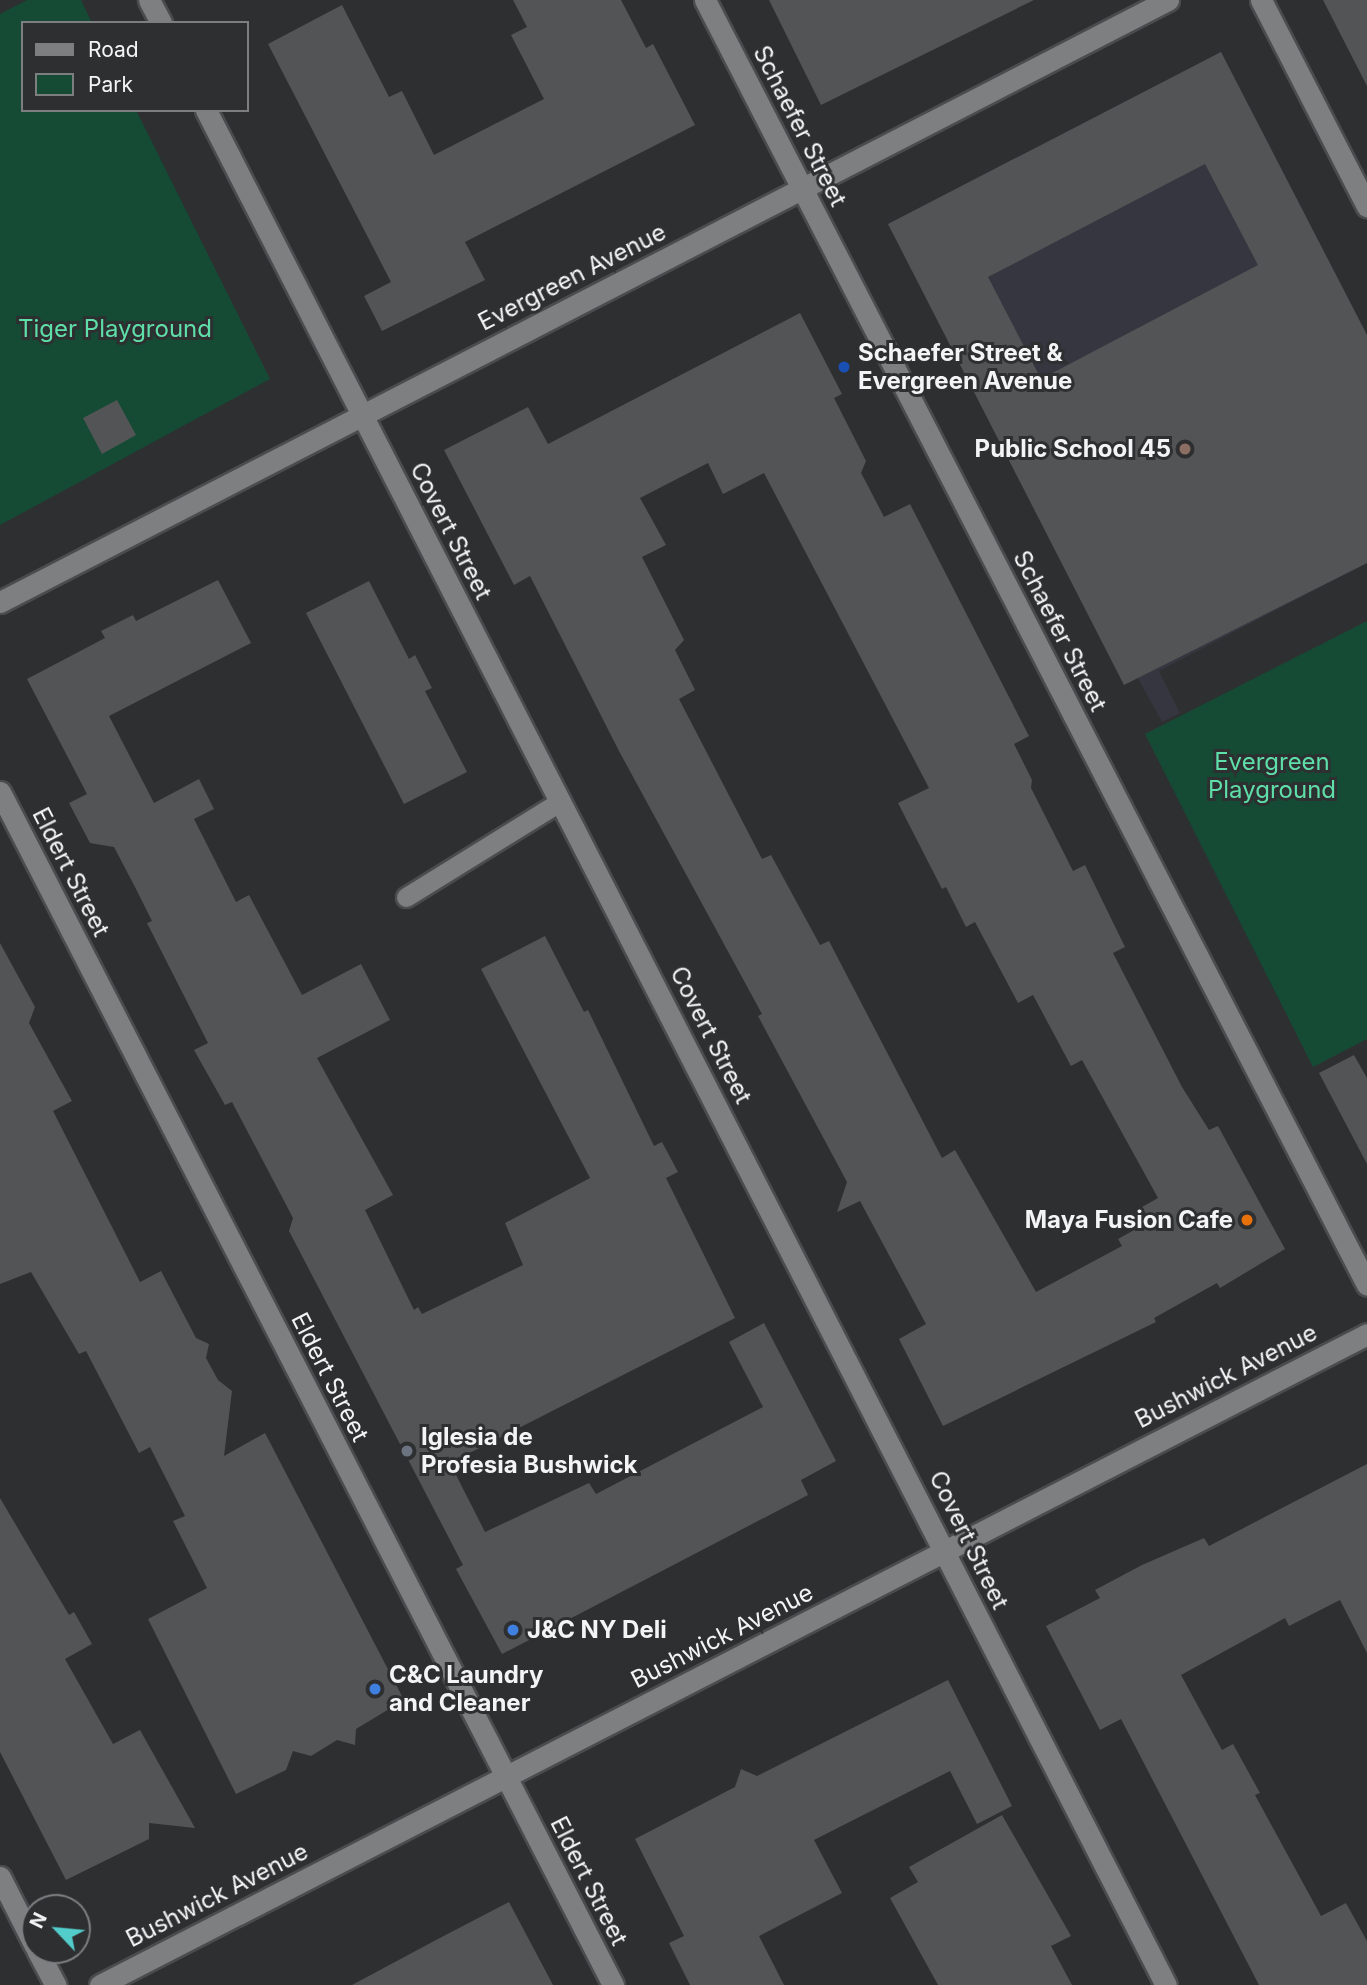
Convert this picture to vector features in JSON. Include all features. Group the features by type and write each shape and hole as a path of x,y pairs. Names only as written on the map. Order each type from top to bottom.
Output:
{"street":[{"path":"149,0 160,21"},
{"name":"Schaefer Street","path":"705,0 1367,1285"},
{"name":"Evergreen Avenue","path":"0,602 1168,0"},
{"path":"1261,0 1367,206"},
{"name":"Covert Street","path":"207,112 946,1550 1166,1985"},
{"name":"Eldert Street","path":"0,792 613,1985"},
{"name":"Bushwick Avenue","path":"100,1985 1367,1334"},
{"path":"0,1877 21,1918"},
{"path":"45,1964 56,1985"}],"lane":[{"path":"406,897 561,801"}],"shaded area":[{"name":"Public School 45","path":"1221,52 1367,335 1367,563 1159,671 1180,713 1162,722 888,224"}],"green space":[{"name":"Tiger Playground","path":"27,0 81,0 91,21 21,21 21,112 137,112 270,379 0,525 0,14"},
{"name":"Evergreen Playground","path":"1367,621 1367,1039 1313,1067 1145,734"}],"building":[{"path":"513,0 621,0 646,48 653,44 695,125 465,242 485,280 382,331 364,296 391,282 268,44 342,5 389,97 402,91 434,155 544,99 511,35 527,27"},
{"path":"769,0 1034,0 821,105"},
{"path":"1323,0 1367,0 1367,86"},
{"name":"Public School 45","path":"1221,52 1367,335 1367,563 1124,685 888,224","holes":["1205,164 1258,265 1041,379 988,277"]},
{"path":"800,313 842,394 834,398 866,461 861,473 884,517 910,504 1029,736 1014,744 1032,780 1031,788 1073,871 1085,865 1125,947 1113,953 1182,1087 1209,1130 1218,1126 1285,1249 1220,1288 1217,1283 1154,1318 1156,1322 943,1426 899,1339 926,1324 860,1201 837,1212 847,1182 758,1016 762,1014 619,751 530,576 514,585 444,450 528,407 548,444","holes":["708,463 723,494 764,473 929,788 898,803 942,889 946,887 966,927 975,922 1018,1003 1033,995 1071,1066 1082,1060 1158,1198 1142,1207 1150,1221 1118,1239 1122,1246 1036,1292 955,1150 942,1158 829,941 820,945 771,855 762,859 679,699 695,690 675,650 684,640 642,557 666,545 640,498"]},
{"path":"117,400 136,435 102,454 83,418"},
{"path":"218,580 251,643 109,716 154,803 199,779 214,809 194,819 236,902 249,895 302,995 361,964 390,1020 317,1058 393,1195 365,1210 414,1310 418,1307 422,1314 523,1265 505,1223 590,1178 481,969 545,936 584,1012 588,1010 654,1146 662,1142 678,1172 666,1178 735,1318 450,1463 485,1532 589,1483 596,1494 763,1407 729,1342 764,1323 836,1461 801,1480 808,1495 502,1654 456,1569 463,1565 289,1231 293,1218 232,1102 225,1105 194,1050 208,1043 147,923 152,921 136,889 114,847 90,843 69,803 87,794 27,679 105,638 101,631 133,615 136,621"},
{"path":"369,581 409,659 415,655 432,688 425,691 467,772 404,804 306,613"},
{"path":"0,943 35,1007 29,1023 72,1101 53,1111 140,1282 161,1271 196,1338 209,1344 206,1358 218,1380 232,1391 224,1456 265,1433 404,1700 356,1729 355,1745 337,1740 311,1756 293,1751 286,1770 236,1794 148,1619 207,1588 173,1521 185,1516 150,1447 139,1453 86,1351 79,1354 31,1272 0,1284"},
{"path":"1354,1055 1367,1078 1367,1164 1319,1073"},
{"path":"1367,1464 1367,1653 1340,1600 1289,1626 1285,1618 1181,1675 1222,1750 1233,1744 1260,1793 1255,1795 1321,1916 1346,1903 1367,1941 1367,1985 1259,1985 1121,1719 1100,1730 1046,1626 1100,1598 1095,1590 1142,1565 1204,1538 1209,1546"},
{"path":"0,1498 69,1615 74,1612 92,1644 65,1659 113,1744 140,1730 195,1828 149,1823 149,1839 66,1880 0,1752"},
{"path":"948,1680 1012,1806 977,1824 950,1771 814,1840 842,1893 759,1936 784,1985 690,1985 669,1943 684,1936 635,1839 735,1787 741,1769 757,1776"},
{"path":"1002,1815 1071,1936 1051,1946 1072,1985 938,1985 890,1898 918,1882 909,1867"},
{"path":"509,1902 553,1985 352,1985 436,1940"}],"place":[{"name":"Schaefer Street & Evergreen Avenue","path":"844,367"},
{"name":"Public School 45","path":"1185,449"},
{"name":"Maya Fusion Cafe","path":"1247,1220"},
{"name":"Iglesia de Profesia Bushwick","path":"407,1451"},
{"name":"J&C NY Deli","path":"513,1630"},
{"name":"C&C Laundry and Cleaner","path":"375,1689"}]}
